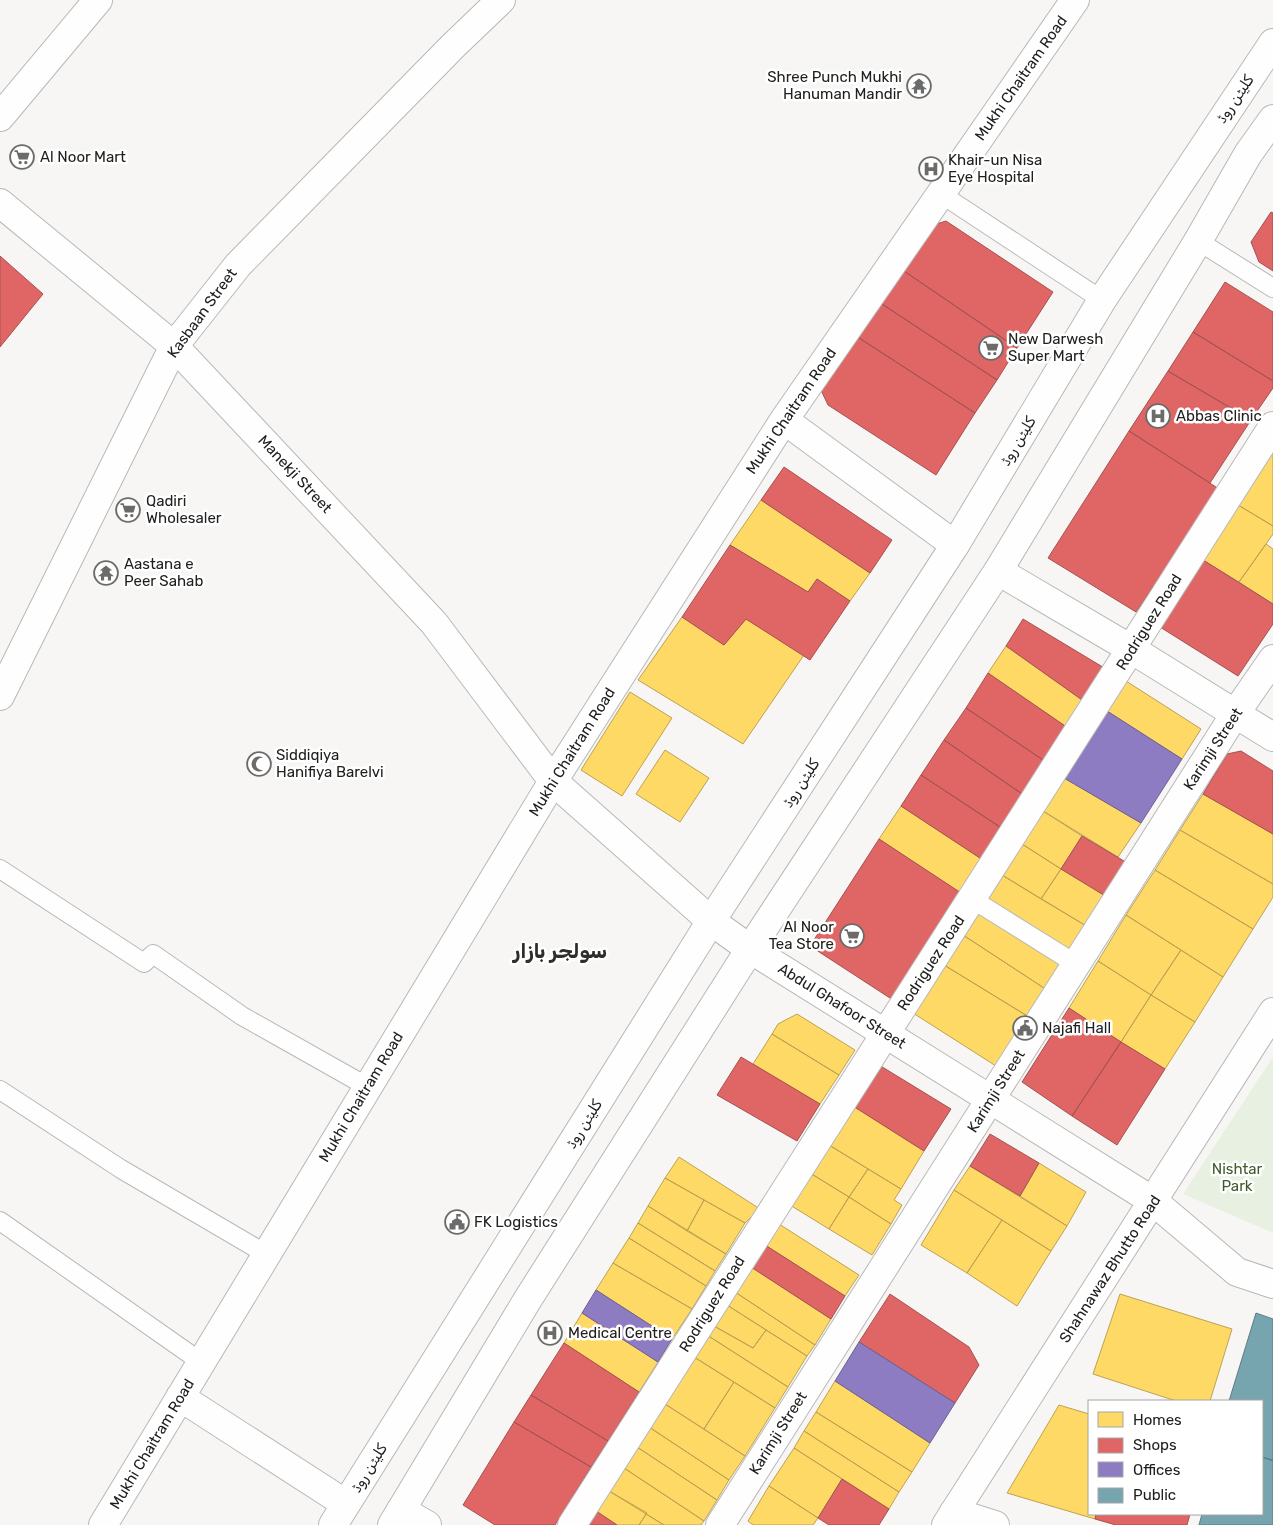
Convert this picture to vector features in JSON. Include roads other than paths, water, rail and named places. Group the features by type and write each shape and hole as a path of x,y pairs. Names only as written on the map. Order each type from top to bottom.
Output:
{"street":[{"path":"0,117 98,0"},
{"name":"Kasbaan Street","path":"0,696 174,346 238,265 453,46 502,0"},
{"name":"Mukhi Chaitram Road","path":"103,1525 553,781 784,420 1075,0"},
{"name":"کلیٹن روڈ","path":"340,1515 711,921 955,545 1102,300 1273,43"},
{"path":"427,1525 397,1518 528,1299 750,949 998,571 1198,241 1248,154 1273,119"},
{"name":"Manekji Street","path":"0,203 174,346 434,622 553,781"},
{"path":"784,420 955,545"},
{"name":"Rodriguez Road","path":"572,1525 1273,426"},
{"path":"998,571 1131,649 1273,737"},
{"name":"Karimji Street","path":"720,1525 1235,714 1273,658"},
{"name":"Abdul Ghafoor Street","path":"553,781 711,921 750,949 1153,1201 1237,1272 1273,1284"},
{"name":"Shahnawaz Bhutto Road","path":"950,1518 1273,1012"},
{"path":"180,1397 340,1515"},
{"path":"950,1518 995,1525"}],"lane":[{"path":"941,194 1102,300"},
{"path":"1198,241 1273,288"},
{"path":"0,869 144,963 153,954 242,1016 368,1087"},
{"path":"972,899 1076,964"},
{"path":"0,1090 121,1169 266,1254"},
{"path":"0,1221 201,1362"}],"place":[{"name":"Shree Punch Mukhi Hanuman Mandir","path":"919,86"},
{"name":"Al Noor Mart","path":"22,157"},
{"name":"Khair-un Nisa Eye Hospital","path":"931,169"},
{"name":"New Darwesh Super Mart","path":"991,348"},
{"name":"Abbas Clinic","path":"1158,416"},
{"name":"Qadiri Wholesaler","path":"128,510"},
{"name":"Aastana e Peer Sahab","path":"106,573"},
{"name":"Siddiqiya Hanifiya Barelvi","path":"259,764"},
{"name":"Al Noor Tea Store","path":"852,936"},
{"name":"Najafi Hall","path":"1025,1028"},
{"name":"FK Logistics","path":"457,1222"},
{"name":"Medical Centre","path":"550,1333"}],"district":[{"name":"سولجر بازار","path":"560,951"}],"park label":[{"name":"Nishtar Park","path":"1237,1178"}]}
